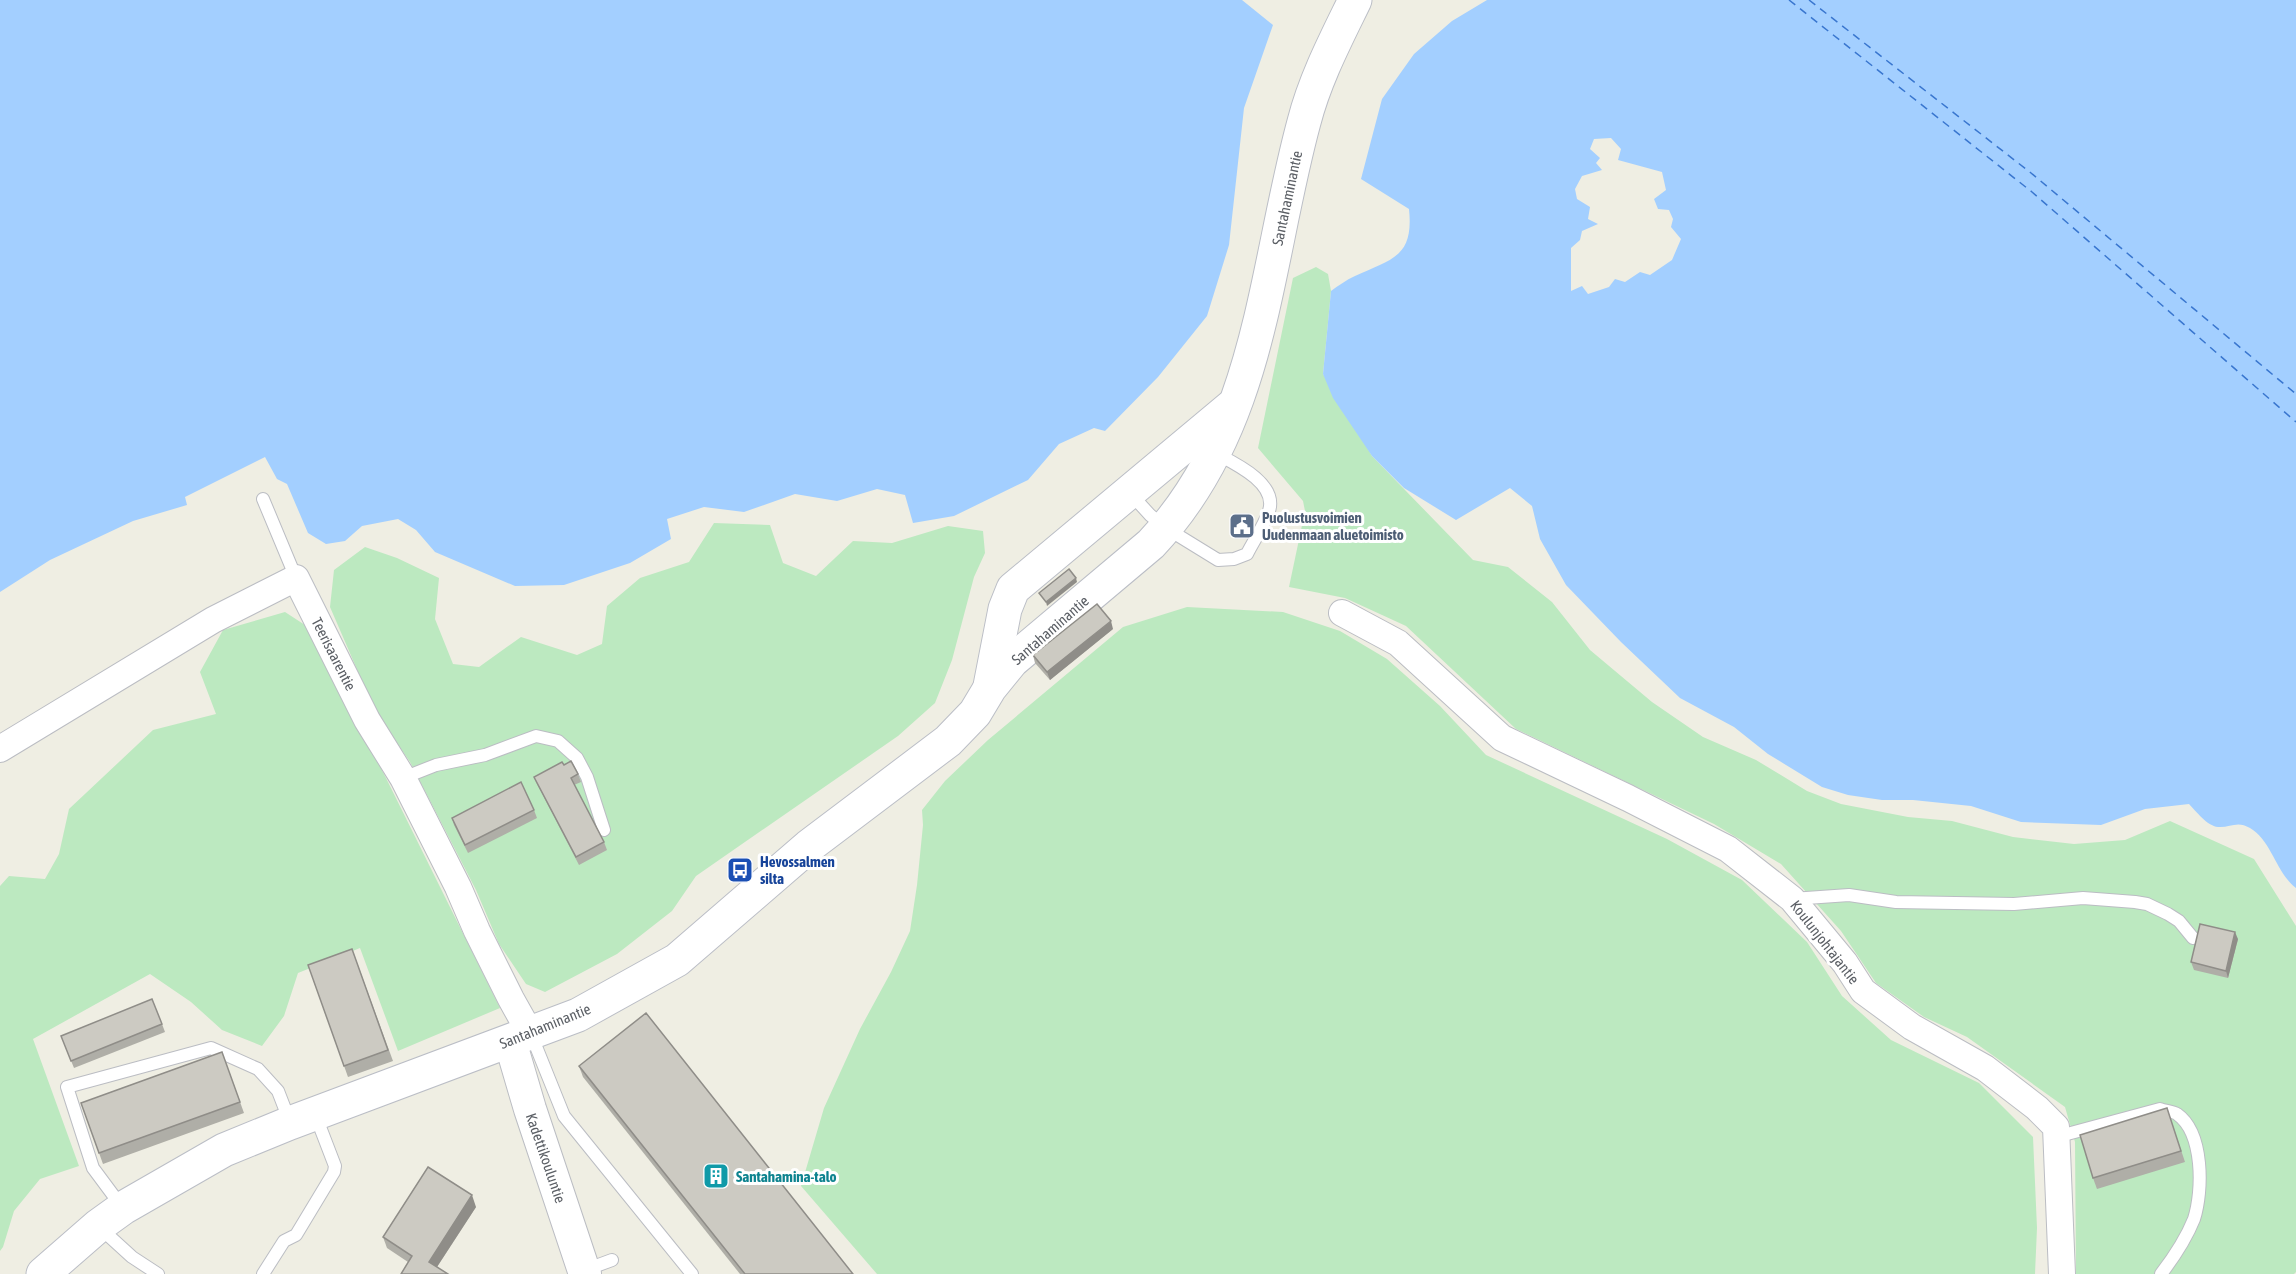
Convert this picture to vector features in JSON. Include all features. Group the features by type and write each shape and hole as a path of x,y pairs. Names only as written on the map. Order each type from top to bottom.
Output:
{"main road":[{"name":"Santahaminantie","path":"990,688 1005,609 1013,589 1129,492 1203,446 1237,402 1254,351 1304,120 1323,68 1355,0"},
{"name":"Santahaminantie","path":"43,1274 110,1217 224,1150 578,1015 677,960 809,846 948,741 975,713 990,688 1012,661 1113,577 1166,528 1195,487 1203,446"}],"street":[{"path":"0,749 213,620 296,578"},
{"name":"Teerisaarentie","path":"296,578 368,720 403,778 458,887 511,999 520,1037"},
{"name":"Koulunjohtajantie","path":"1342,613 1398,643 1502,738 1728,849 1792,899 1845,963 1863,991 1911,1027 1985,1068 2037,1108 2056,1127 2062,1274"},
{"name":"Kadettikouluntie","path":"520,1037 530,1109 594,1268"}],"lane":[{"path":"1129,492 1150,515 1166,528 1218,560 1234,560 1247,554 1270,509 1269,495 1252,474 1203,446"},
{"path":"263,499 296,578"},
{"path":"403,778 436,765 485,755 536,736 558,741 577,758 587,777 604,830"},
{"path":"1792,899 1849,895 1908,902 2014,904 2083,898 2135,902 2147,904 2168,914 2179,921 2193,938"},
{"path":"520,1037 564,1116 692,1274"},
{"path":"158,1274 132,1257 110,1217 67,1087 211,1048 258,1069 303,1118 335,1166 334,1172 296,1235 284,1241 263,1274"},
{"path":"2056,1137 2160,1109 2177,1113 2190,1129 2198,1153 2200,1191 2194,1218 2176,1256 2160,1274"}],"green space":[{"path":"1316,267 1328,274 1331,291 1323,374 1372,456 1473,560 1508,567 1552,602 1590,650 1652,702 1703,737 1756,760 1807,791 1841,804 1908,817 1952,821 2013,837 2074,844 2125,840 2170,821 2254,859 2296,926 2296,1272 2294,1274 2076,1274 2075,1142 2065,1107 1967,1037 1924,1017 1876,983 1841,931 1781,864 1714,824 1516,729 1406,626 1345,598 1289,587 1305,511 1303,501 1258,448 1293,278"},
{"path":"714,523 770,525 783,563 816,576 853,541 892,543 948,526 983,531 985,553 974,577 952,660 935,703 898,736 696,876 672,911 617,954 545,992 526,984 499,944 476,890 410,762 375,711 330,607 334,570 365,547 397,558 439,578 435,619 453,664 479,667 521,637 577,655 602,644 607,606 640,578 689,562"},
{"path":"1187,607 1283,612 1340,631 1387,659 1440,706 1486,755 1667,839 1742,880 1807,942 1842,996 1891,1040 1979,1083 2033,1137 2037,1228 2035,1274 877,1274 801,1186 824,1108 860,1029 910,931 923,825 922,810 945,781 988,740 1123,627"},
{"path":"285,612 308,627 500,1008 398,1051 360,948 298,973 284,1016 262,1046 222,1030 191,1002 150,974 33,1039 79,1166 40,1179 14,1211 0,1251 0,886 9,876 45,879 59,854 69,809 153,730 216,714 200,672 223,630"}],"water":[{"path":"0,0 1242,0 1273,25 1244,108 1229,245 1207,316 1158,377 1105,431 1094,428 1059,444 1028,480 954,516 913,523 905,495 877,489 837,501 795,494 744,512 704,507 667,519 671,539 630,563 564,585 515,586 435,552 416,530 398,519 362,526 345,541 326,544 308,533 287,484 277,479 265,457 185,497 187,505 133,521 50,560 0,592"},
{"path":"1487,0 2296,0 2296,888 2283,874 2264,841 2250,828 2241,825 2214,826 2202,818 2189,804 2145,809 2101,825 2021,822 1971,806 1913,800 1882,800 1848,795 1822,787 1768,754 1734,727 1680,698 1621,642 1566,585 1540,539 1532,506 1510,488 1456,520 1404,488 1372,456 1333,398 1323,374 1331,291 1342,283 1390,260 1404,247 1410,225 1409,209 1361,179 1382,99 1414,54 1452,21","holes":["1611,138 1621,149 1618,160 1662,172 1666,190 1654,199 1658,209 1669,210 1673,219 1671,227 1681,239 1672,260 1650,275 1640,272 1625,282 1615,279 1609,287 1588,294 1582,286 1571,291 1571,248 1580,240 1582,231 1598,224 1588,219 1590,207 1577,199 1575,189 1582,176 1602,170 1596,163 1600,158 1590,149 1594,139"]}],"building":[{"path":"1069,569 1076,578 1046,602 1039,593"},
{"path":"1097,604 1111,621 1047,672 1033,655"},
{"path":"571,761 578,774 571,778 604,842 576,857 534,777 562,762 564,765"},
{"path":"521,782 534,810 465,845 452,818"},
{"path":"2200,924 2235,932 2226,971 2191,962"},
{"path":"352,949 388,1050 344,1066 308,965"},
{"path":"152,999 162,1024 71,1061 61,1036"},
{"name":"Santahamina-talo","path":"646,1013 853,1274 745,1274 579,1066"},
{"path":"222,1052 240,1102 99,1153 81,1103"},
{"path":"2167,1108 2181,1151 2093,1178 2080,1135"},
{"path":"428,1167 472,1195 429,1262 448,1274 401,1274 412,1256 383,1237"}],"ferry route":[{"path":"1789,0 2032,192 2296,422"},
{"path":"1809,0 2031,173 2296,394"}],"place":[{"name":"Puolustusvoimien Uudenmaan aluetoimisto","path":"1242,526"},
{"name":"Hevossalmen silta","path":"740,870"},
{"name":"Santahamina-talo","path":"716,1176"}]}
